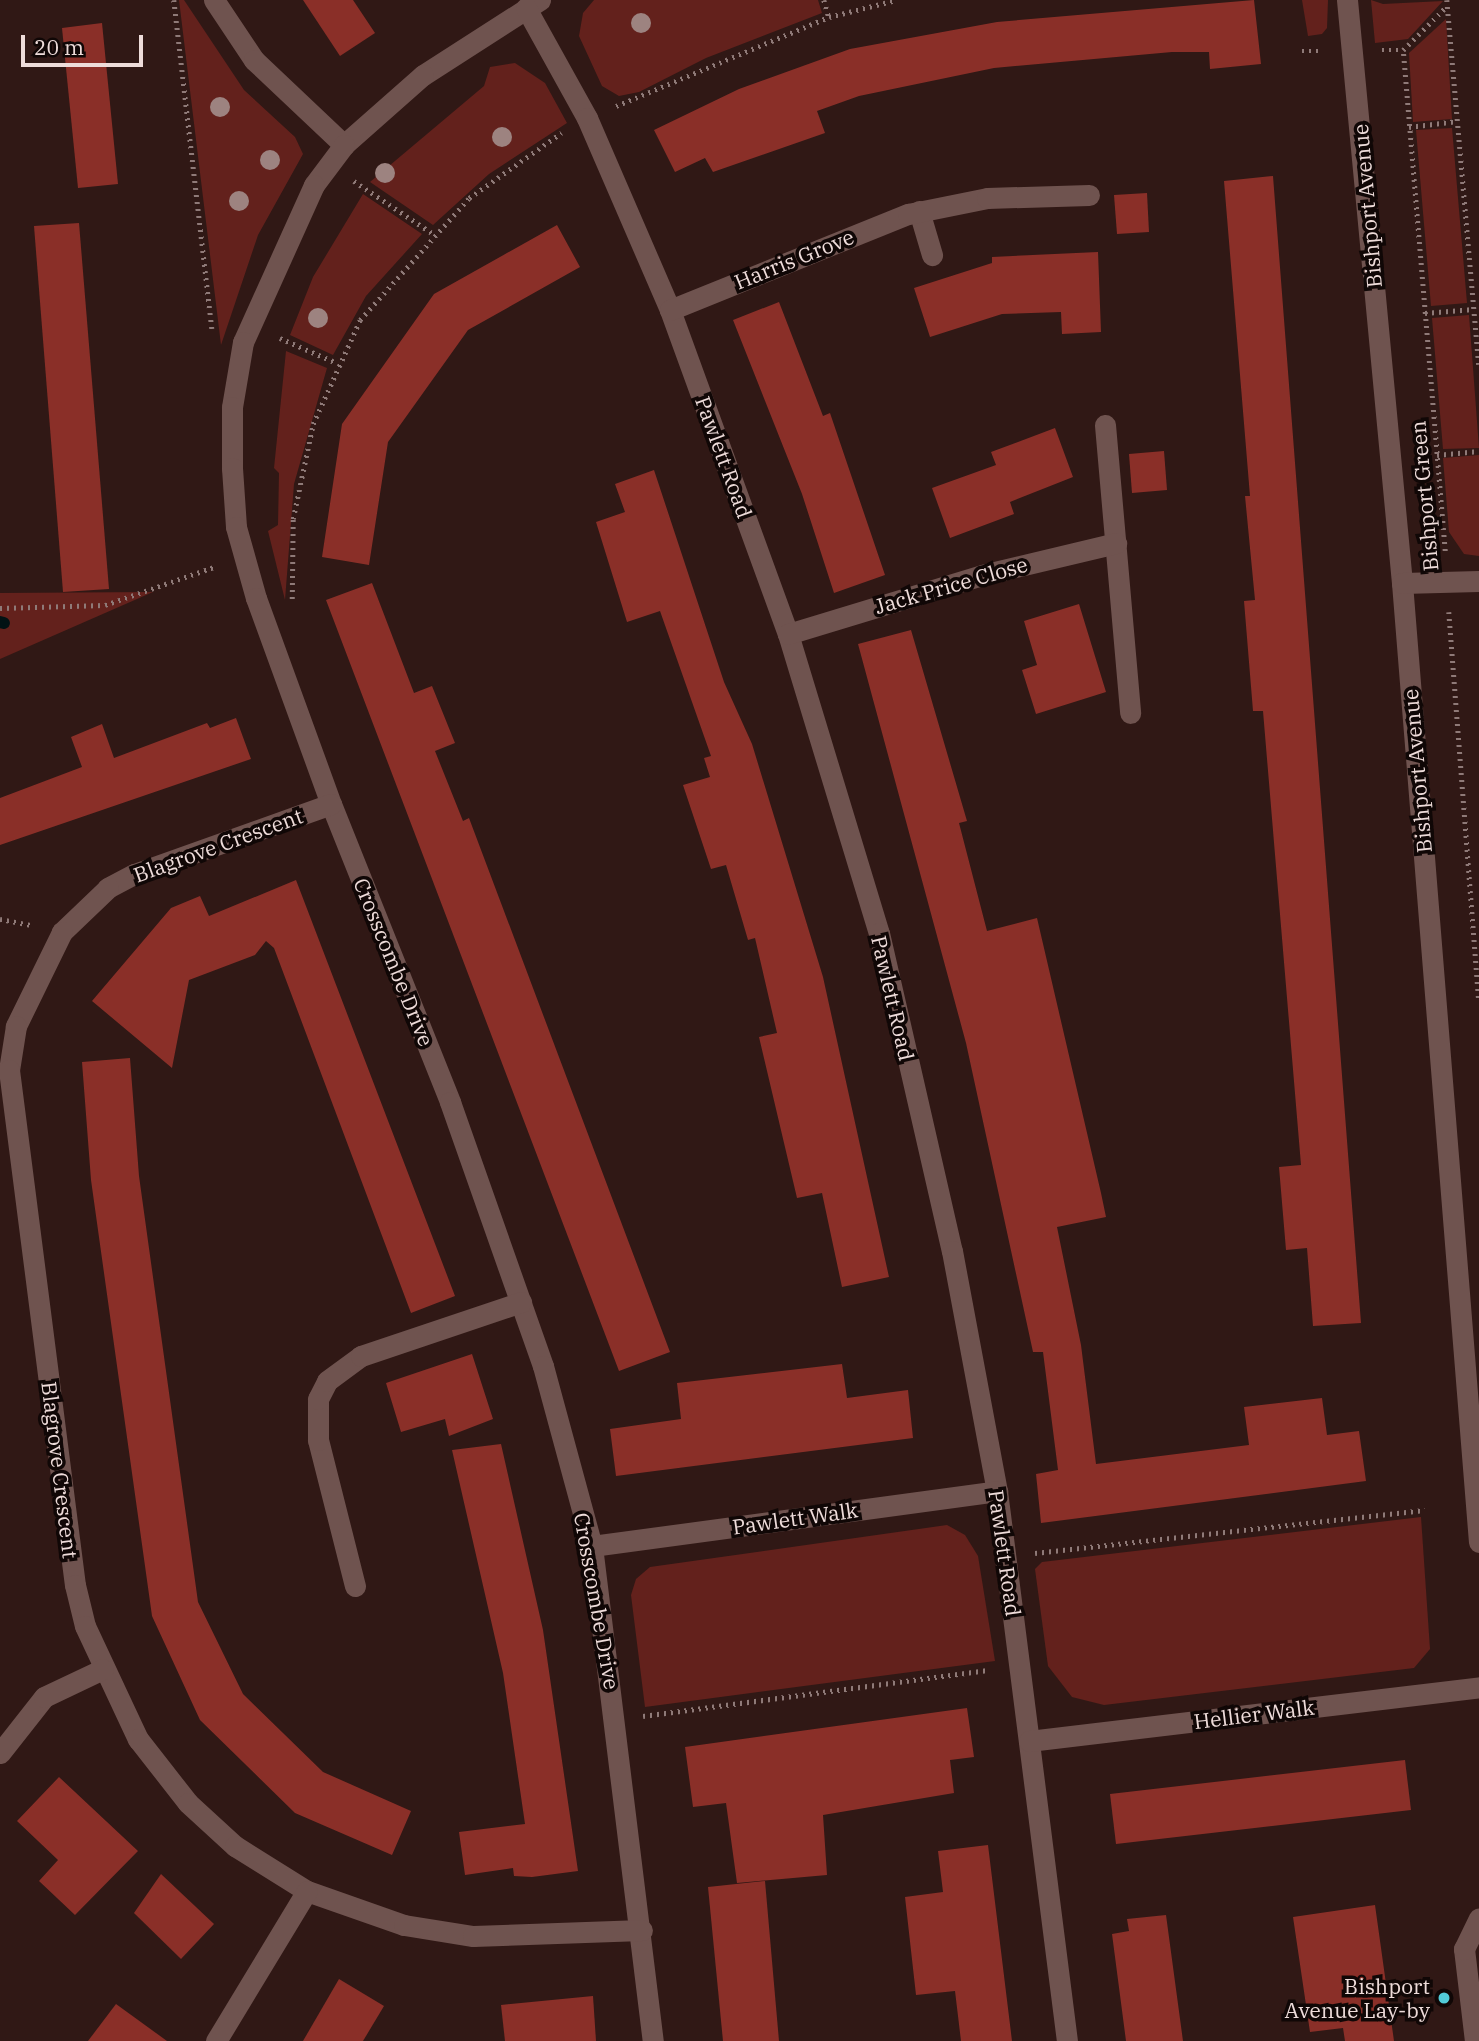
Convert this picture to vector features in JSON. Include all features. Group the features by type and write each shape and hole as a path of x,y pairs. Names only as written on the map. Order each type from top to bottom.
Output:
{"street":[{"path":"214,0 260,67 344,145"},
{"name":"Bishport Avenue","path":"1347,0 1402,583 1474,1410 1479,1542"},
{"name":"Crosscombe Drive","path":"533,4 423,75 344,145 294,221 250,325 232,407 235,516 245,560 331,804 450,1102 521,1302 592,1546 642,1930 653,2041"},
{"name":"Pawlett Road","path":"533,4 587,118 670,310 788,634 879,933 952,1251 997,1491 1067,2041"},
{"name":"Harris Grove","path":"670,310 919,211 987,198 1088,195"},
{"path":"919,211 932,255"},
{"path":"1105,425 1130,713"},
{"name":"Jack Price Close","path":"788,634 982,575 1116,543"},
{"path":"1402,583 1479,581"},
{"name":"Blagrove Crescent","path":"331,804 134,874 108,888 62,932 16,1026 9,1070 75,1585 103,1669 138,1739 188,1803 235,1846 307,1891 404,1925 473,1937 642,1930"},
{"path":"355,1586 318,1440 318,1399 327,1381 361,1356 521,1302"},
{"name":"Pawlett Walk","path":"592,1546 997,1491"},
{"path":"0,1753 44,1697 103,1669"},
{"name":"Hellier Walk","path":"1029,1741 1479,1687"},
{"path":"216,2041 307,1891"},
{"path":"1475,2041 1464,1949 1479,1918"}],"path":[{"path":"174,0 213,336"},
{"path":"824,0 829,17"},
{"path":"293,610 298,490 313,424 337,363 384,287 432,233 503,170 587,118 829,17 896,0"},
{"path":"1447,3 1479,365"},
{"name":"Bishport Green","path":"1447,3 1403,50 1479,1002"},
{"path":"1409,127 1458,121"},
{"path":"330,164 432,233"},
{"path":"1425,313 1474,309"},
{"path":"250,325 337,363"},
{"path":"1437,455 1479,451"},
{"path":"0,608 105,605 245,560"},
{"path":"1007,1556 1425,1510"},
{"path":"616,1720 1020,1666"}],"shaded area":[{"path":"179,0 184,0 244,90 295,137 303,154 258,235 221,345"},
{"path":"594,0 818,0 822,13 706,58 639,92 619,96 602,86 579,36 583,13"},
{"path":"1302,0 1328,0 1327,28 1322,34 1308,36"},
{"path":"1371,0 1383,4 1443,1 1408,39 1375,43"},
{"path":"1446,19 1452,119 1413,122 1409,53"},
{"path":"515,63 545,83 567,123 489,174 433,225 370,182 484,86 490,67"},
{"path":"1452,128 1467,303 1431,306 1416,130"},
{"path":"363,194 422,234 366,296 333,355 290,335 313,277"},
{"path":"1469,315 1479,448 1443,449 1432,318"},
{"path":"286,351 327,368 294,484 285,600 268,531 278,525 279,473 274,468"},
{"path":"1479,455 1479,556 1464,554 1449,532 1443,458"},
{"path":"153,592 0,659 0,593"},
{"path":"1421,1517 1430,1649 1414,1668 1104,1705 1072,1697 1048,1666 1035,1569 1042,1562"},
{"path":"947,1525 965,1535 978,1556 995,1661 645,1707 631,1595 636,1579 650,1567"}],"building":[{"path":"303,0 353,0 375,33 340,56"},
{"path":"1254,0 1261,64 1210,69 1209,52 1172,52 994,68 859,96 817,111 825,133 713,172 705,158 675,172 654,130 739,89 850,49 997,22"},
{"path":"102,23 118,184 78,188 62,28"},
{"path":"1273,176 1361,1323 1313,1326 1307,1248 1286,1250 1279,1167 1301,1165 1263,711 1253,711 1244,601 1255,600 1245,496 1250,496 1224,181"},
{"path":"1147,193 1149,232 1117,234 1114,195"},
{"path":"79,223 109,589 63,592 34,226"},
{"path":"557,225 580,267 468,330 388,442 369,565 322,557 342,424 434,294"},
{"path":"1098,252 1101,332 1062,334 1061,312 1002,314 930,337 914,288 992,263 992,257"},
{"path":"779,302 823,416 830,413 885,575 834,593 802,494 733,320"},
{"path":"1055,428 1073,477 1010,502 1014,514 950,538 932,488 996,465 991,452"},
{"path":"1164,451 1167,490 1132,493 1129,454"},
{"path":"654,470 724,682 752,744 823,977 889,1277 842,1287 822,1193 797,1198 759,1037 777,1033 755,938 748,940 726,865 711,869 683,785 710,777 704,758 711,756 660,611 627,622 596,522 625,512 615,484"},
{"path":"372,583 414,693 432,686 455,743 435,751 463,821 469,818 670,1352 619,1371 326,600"},
{"path":"1079,604 1106,692 1036,714 1022,670 1037,665 1024,621"},
{"path":"911,630 967,821 959,823 987,931 1037,918 1101,1193 1106,1217 1057,1227 1081,1345 1096,1464 1249,1445 1244,1407 1322,1398 1327,1435 1359,1431 1366,1481 1041,1523 1036,1474 1058,1470 1043,1352 1033,1352 966,1043 858,644"},
{"path":"236,718 251,759 0,845 0,798 82,767 71,737 102,724 114,758 207,723 210,728"},
{"path":"296,880 455,1296 411,1313 274,948 266,941 255,955 189,980 172,1068 92,1001 171,908 200,896 209,916"},
{"path":"130,1058 139,1176 198,1602 243,1694 323,1772 411,1811 392,1855 295,1813 200,1720 152,1616 91,1180 82,1062"},
{"path":"472,1354 493,1419 449,1436 445,1419 401,1432 386,1383"},
{"path":"842,1364 847,1398 908,1390 913,1438 616,1476 610,1429 681,1419 677,1383"},
{"path":"501,1444 543,1630 578,1871 532,1877 514,1876 513,1868 465,1875 459,1832 525,1824 503,1673 452,1450"},
{"path":"967,1708 974,1757 950,1760 954,1793 823,1815 827,1875 737,1883 726,1803 693,1807 685,1747"},
{"path":"1405,1760 1411,1810 1116,1844 1110,1794"},
{"path":"59,1777 138,1851 75,1915 39,1881 58,1860 17,1821"},
{"path":"988,1845 1012,2041 961,2041 955,1991 916,1995 905,1897 943,1892 938,1851"},
{"path":"161,1874 214,1924 181,1959 134,1913"},
{"path":"765,1881 779,2041 723,2041 708,1887"},
{"path":"1375,1905 1394,2041 1345,2041 1343,2028 1310,2032 1293,1917"},
{"path":"1166,1915 1183,2041 1126,2041 1112,1934 1129,1931 1127,1919"},
{"path":"339,1979 384,2006 363,2041 303,2041"},
{"path":"593,1996 596,2041 505,2041 501,2005"},
{"path":"116,2004 167,2041 88,2041"}],"waterway":[{"path":"0,622 4,623"}],"place":[{"name":"Bishport Avenue Lay-by","path":"1444,1998"}]}
